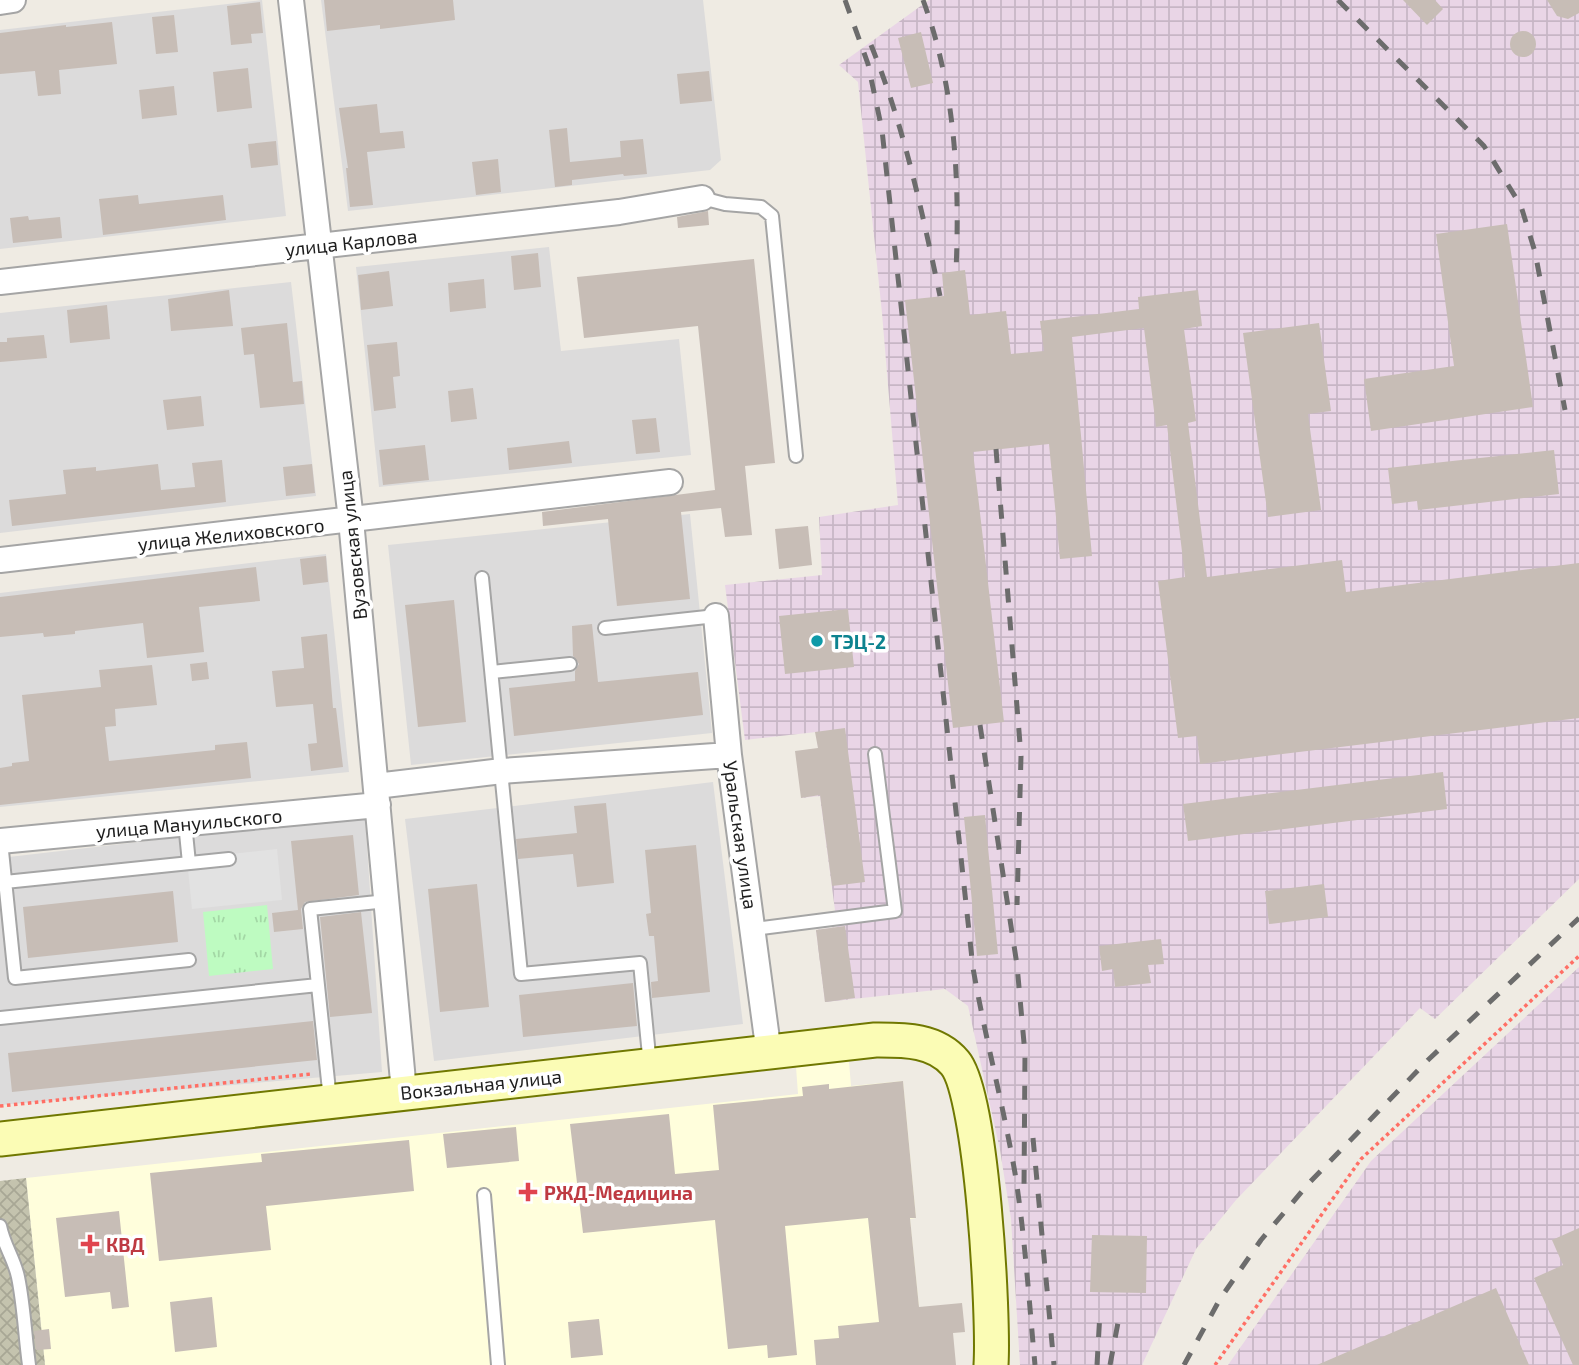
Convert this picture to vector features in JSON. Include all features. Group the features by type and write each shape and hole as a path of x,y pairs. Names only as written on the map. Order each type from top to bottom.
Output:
{"street":[{"path":"0,2 13,0"},
{"name":"Вузовская улица","path":"291,0 351,520 404,1092"},
{"name":"улица Карлова","path":"0,282 619,212 702,198"},
{"name":"улица Желиховского","path":"0,559 670,482"},
{"name":"Уральская улица","path":"716,616 729,755 769,1054"},
{"name":"улица Мануильского","path":"0,841 185,823 377,795 502,771 729,755"},
{"name":"Вокзальная улица","path":"0,1139 328,1086 404,1092 769,1054 875,1040 911,1040 936,1048 956,1063 967,1087 973,1114 986,1230 991,1365"}],"lane":[{"path":"702,198 725,204 761,207 772,216 796,456"},
{"path":"482,578 521,974 640,963 650,1066"},
{"path":"605,628 716,616"},
{"path":"492,672 570,664"},
{"path":"754,929 895,911 875,754"},
{"path":"185,823 189,863"},
{"path":"0,841 15,978 189,960"},
{"path":"5,882 229,859"},
{"path":"328,1086 310,909 387,901"},
{"path":"0,1018 318,985"},
{"path":"484,1195 498,1365"},
{"path":"0,1226 3,1244 12,1258 18,1277 29,1365"}],"path":[{"path":"1215,1365 1361,1159 1579,956"},
{"path":"0,1106 328,1086"}],"shaded area":[{"path":"262,0 286,216 0,249 0,30"},
{"path":"321,0 703,0 721,160 710,170 348,211"},
{"name":"ТЭЦ-2","path":"929,0 1579,0 1579,879 1435,1019 1420,1008 1236,1200 1196,1249 1142,1365 1020,1365 1011,1219 1000,1150 968,1006 945,989 825,1002 816,930 837,927 836,918 820,796 801,798 818,748 816,732 745,740 725,585 822,575 819,517 898,505 882,313 858,82 839,65"},
{"path":"549,247 561,351 679,339 691,455 379,487 356,267"},
{"path":"291,282 316,496 0,533 0,313"},
{"path":"690,514 712,733 411,765 388,545"},
{"path":"326,554 349,772 0,807 0,593"},
{"path":"713,782 743,1024 434,1061 405,819"},
{"path":"365,816 382,1072 0,1105 0,858"},
{"path":"277,849 282,900 192,909 187,859"},
{"path":"1579,967 1579,1365 1228,1365 1371,1161"},
{"name":"РЖД-Медицина","path":"849,1062 851,1086 903,1081 916,1218 910,1219 925,1365 45,1365 26,1178 798,1094 796,1067"},
{"path":"26,1178 45,1365 0,1365 0,1181"}],"green space":[{"path":"267,905 273,969 209,976 203,912"}],"building":[{"path":"324,0 453,0 455,20 380,29 380,25 327,31"},
{"path":"1403,0 1435,0 1443,9 1427,25"},
{"path":"1547,0 1579,0 1579,13 1568,19 1557,16"},
{"path":"260,2 263,33 251,34 252,43 231,45 227,6"},
{"path":"174,15 178,52 156,54 152,17"},
{"path":"112,22 117,64 59,70 61,94 38,96 35,71 0,74 0,33"},
{"path":"1523,31 1532,35 1536,44 1532,53 1523,57 1514,53 1510,44 1514,35"},
{"path":"921,32 933,83 911,88 898,38"},
{"path":"248,68 252,108 217,112 213,72"},
{"path":"709,71 712,101 680,104 677,74"},
{"path":"174,86 177,115 142,119 139,90"},
{"path":"377,104 380,133 403,131 405,148 367,152 373,205 350,207 348,168 339,108"},
{"path":"567,128 570,162 621,157 620,141 643,139 647,174 572,180 572,185 555,187 549,130"},
{"path":"276,141 278,165 251,168 248,144"},
{"path":"498,159 501,192 476,195 472,162"},
{"path":"138,195 139,204 223,195 226,220 103,235 99,199"},
{"path":"708,211 709,225 678,228 677,217"},
{"path":"28,216 29,220 60,217 62,238 13,243 10,218"},
{"path":"1507,224 1533,407 1371,431 1364,379 1454,366 1436,234"},
{"path":"538,253 541,287 514,290 511,256"},
{"path":"754,259 775,463 745,466 752,535 725,537 721,508 681,512 690,599 617,606 608,519 543,526 542,512 715,490 698,326 584,338 577,277"},
{"path":"965,270 970,315 1006,311 1011,354 1044,351 1040,321 1139,309 1138,297 1198,290 1202,326 1184,329 1196,421 1188,423 1207,577 1342,560 1346,592 1579,563 1579,718 1200,764 1197,736 1178,738 1158,581 1185,577 1167,425 1156,427 1144,328 1072,337 1092,556 1060,559 1049,444 973,452 1004,722 953,728 905,300 944,296 942,273"},
{"path":"389,271 393,306 361,310 358,275"},
{"path":"484,279 486,308 450,312 448,283"},
{"path":"229,290 233,326 171,331 168,299"},
{"path":"107,305 110,339 70,343 67,310"},
{"path":"287,323 293,382 302,381 304,404 260,408 254,354 244,355 241,328"},
{"path":"1319,323 1331,411 1308,414 1321,510 1268,517 1243,333"},
{"path":"44,335 47,358 0,362 0,342 7,342 7,338"},
{"path":"397,342 400,376 393,377 396,408 374,411 367,345"},
{"path":"473,388 477,419 451,422 448,391"},
{"path":"201,396 204,426 167,430 163,400"},
{"path":"656,418 660,452 636,454 632,420"},
{"path":"569,441 572,463 509,470 507,448"},
{"path":"425,445 429,480 383,485 379,450"},
{"path":"1554,450 1559,494 1418,510 1417,501 1392,504 1388,468"},
{"path":"222,460 226,502 12,526 9,500 66,494 63,470 96,467 96,471 158,464 161,490 195,487 192,463"},
{"path":"312,464 315,493 286,496 283,467"},
{"path":"808,526 812,565 779,569 775,529"},
{"path":"326,556 328,582 303,585 300,559"},
{"path":"256,567 260,601 199,607 204,652 147,658 143,623 75,631 75,634 44,637 43,633 0,637 0,597"},
{"path":"454,600 466,722 418,727 405,605"},
{"name":"ТЭЦ-2","path":"848,609 854,667 785,674 779,616"},
{"path":"592,624 598,682 698,672 703,715 514,736 509,688 575,681 575,671 579,664 573,656 572,626"},
{"path":"327,634 333,708 336,708 343,767 311,771 308,744 317,743 313,704 276,707 272,671 304,668 301,637"},
{"path":"207,662 209,679 192,681 190,664"},
{"path":"152,665 157,705 115,709 116,726 105,727 109,761 215,750 215,745 247,742 251,778 0,805 0,768 29,761 22,695 101,687 99,670"},
{"path":"845,728 865,882 832,886 820,795 801,798 795,751 818,748 815,732"},
{"path":"1443,772 1447,809 1188,841 1183,804"},
{"path":"606,803 614,883 577,887 573,854 518,859 516,839 577,833 574,806"},
{"path":"985,815 998,954 977,956 964,817"},
{"path":"353,835 359,895 305,902 301,909 303,929 274,932 272,913 298,910 291,841"},
{"path":"696,845 710,992 652,998 651,982 658,981 654,936 649,936 646,914 651,913 645,850"},
{"path":"477,884 489,1007 440,1012 428,889"},
{"path":"1324,884 1328,917 1269,924 1265,891"},
{"path":"173,891 178,942 28,958 23,907"},
{"path":"361,912 372,1013 330,1017 320,917"},
{"path":"845,926 855,998 825,1002 816,930"},
{"path":"1161,939 1164,964 1148,965 1151,983 1115,987 1113,969 1102,971 1099,946"},
{"path":"633,983 637,1026 523,1037 519,995"},
{"path":"313,1021 317,1060 12,1092 8,1053"},
{"path":"903,1081 916,1218 910,1218 919,1307 962,1303 965,1332 953,1333 956,1365 816,1365 814,1340 839,1338 838,1326 879,1322 868,1218 785,1226 797,1355 768,1358 767,1345 728,1349 715,1220 583,1233 570,1124 669,1114 675,1174 719,1170 713,1105 803,1096 802,1087 829,1084 829,1089"},
{"path":"516,1127 519,1161 447,1168 443,1134"},
{"path":"409,1140 414,1191 266,1206 271,1250 159,1261 150,1173 262,1162 261,1154"},
{"path":"119,1211 129,1307 112,1309 110,1292 65,1297 56,1218"},
{"path":"1579,1228 1579,1365 1573,1365 1534,1278 1563,1265 1552,1240"},
{"path":"1092,1235 1147,1236 1146,1293 1090,1292"},
{"path":"1496,1288 1529,1365 1317,1365"},
{"path":"212,1297 217,1347 175,1352 170,1302"},
{"path":"599,1319 603,1355 571,1358 568,1322"},
{"path":"49,1329 51,1349 36,1350 34,1331"}],"railway":[{"path":"845,0 868,64 882,130 973,968 1015,1173 1035,1365"},
{"path":"923,0 934,33 949,100 956,168 956,271"},
{"path":"1338,0 1484,146 1521,206 1535,252 1565,410"},
{"path":"871,45 903,138 940,296"},
{"path":"996,449 1021,756 1017,905"},
{"path":"980,725 1017,965 1025,1054 1024,1189"},
{"path":"1184,1365 1220,1299 1261,1240 1309,1183 1428,1060 1579,918"},
{"path":"1033,1138 1054,1365"},
{"path":"1097,1365 1100,1312"},
{"path":"1110,1365 1120,1312"}],"place":[{"name":"ТЭЦ-2","path":"817,641"},
{"name":"РЖД-Медицина","path":"528,1192"},
{"name":"КВД","path":"90,1244"}]}
